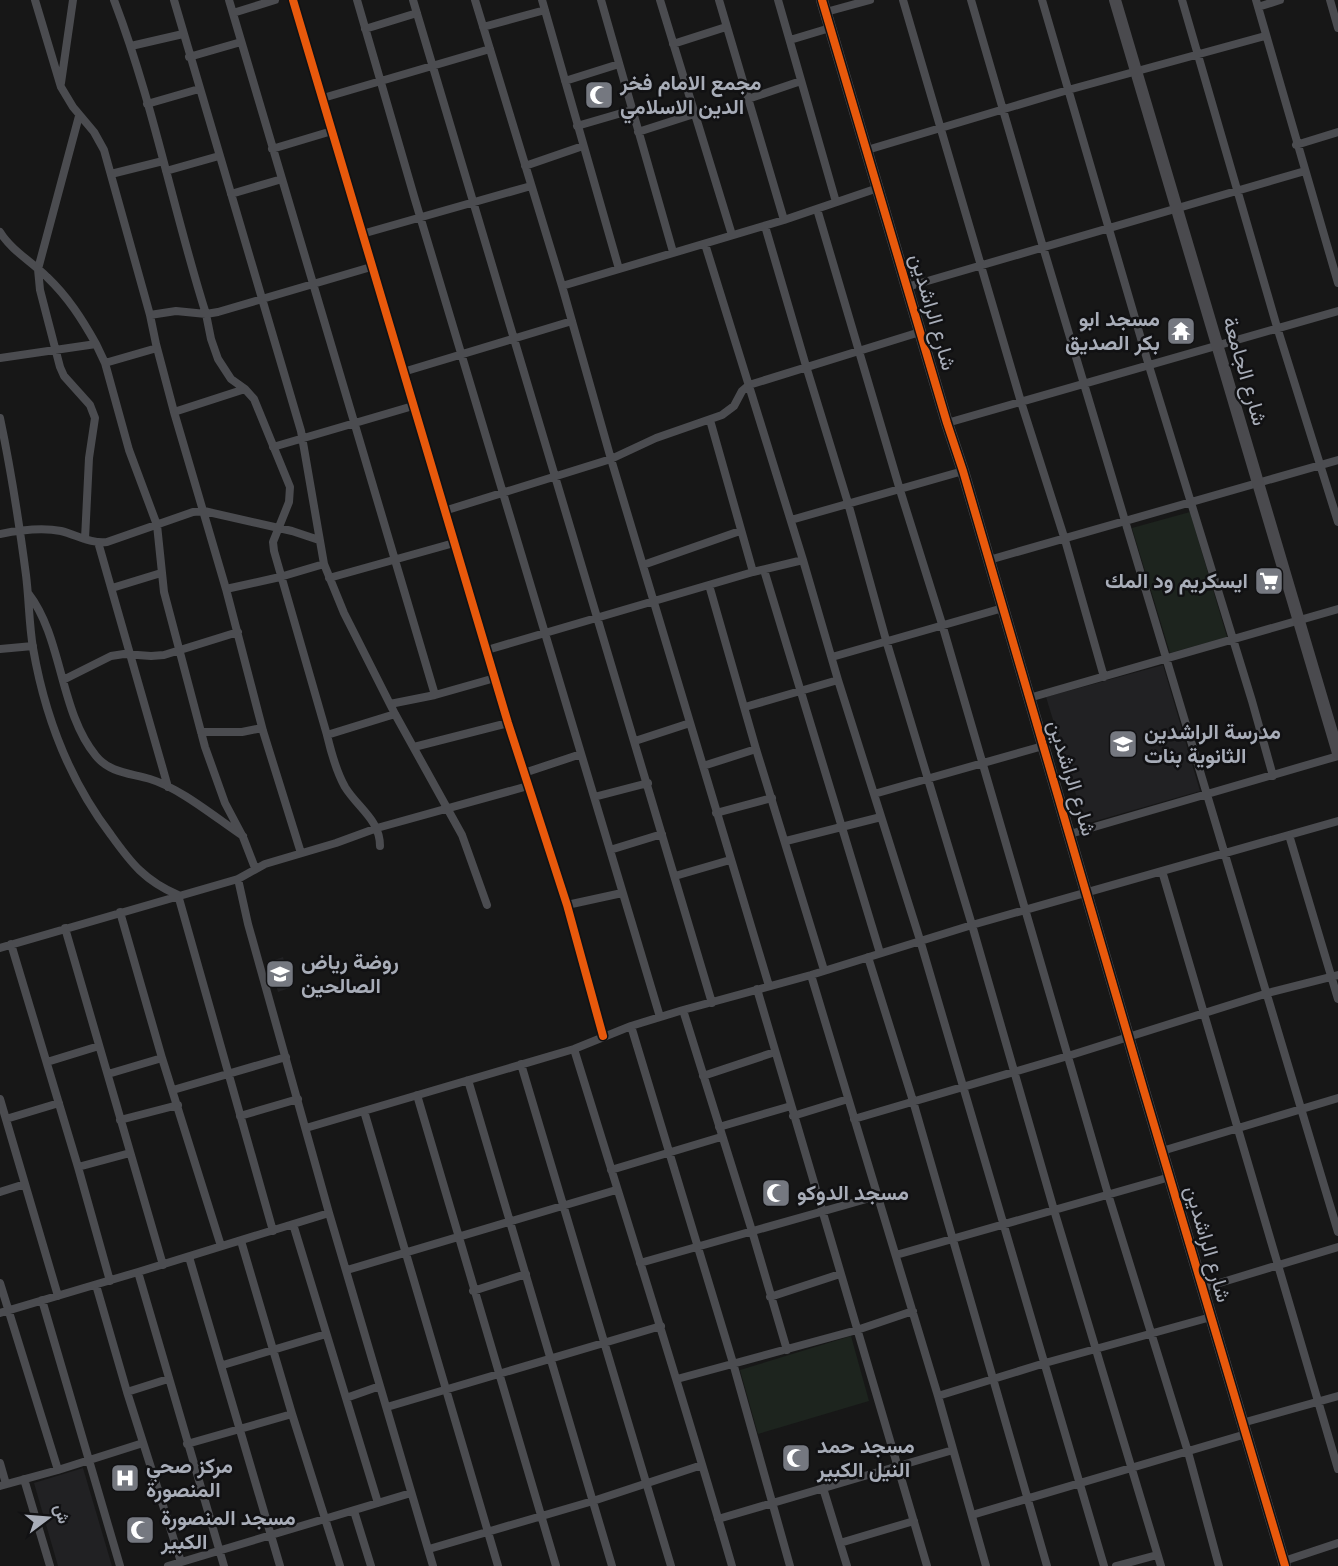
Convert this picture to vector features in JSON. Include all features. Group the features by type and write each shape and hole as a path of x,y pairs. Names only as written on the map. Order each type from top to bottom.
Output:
{"street":[{"path":"34,0 61,87 79,116 89,125 99,140 111,174 174,412 238,632 262,728 301,853"},
{"path":"61,87 64,50 73,0"},
{"path":"114,0 131,46 211,339 223,369 254,399 291,490 289,502 273,545 280,577 333,759 344,786 377,828 380,835 380,846"},
{"path":"174,0 302,437 324,564 395,714 462,835 487,905"},
{"path":"229,0 435,695"},
{"path":"233,13 275,0"},
{"path":"293,0 412,406 508,723 567,905 603,1036"},
{"path":"357,0 501,494 660,1017"},
{"path":"413,0 712,1003"},
{"path":"475,0 769,986"},
{"path":"542,0 619,269"},
{"path":"601,0 673,252"},
{"path":"660,0 732,235"},
{"path":"718,0 784,220"},
{"path":"778,0 836,202"},
{"path":"824,6 870,0"},
{"path":"903,0 980,266 1065,540 1104,677"},
{"path":"971,0 1042,247 1338,1232"},
{"path":"1042,0 1108,229 1273,776"},
{"name":"شارع الجامعة","path":"1115,0 1338,755"},
{"path":"1182,0 1277,327 1338,522"},
{"path":"1280,0 1257,3 1296,145 1338,282"},
{"path":"1330,0 1338,28"},
{"name":"شارع الراشدين","path":"824,6 1284,1564"},
{"path":"483,27 544,10"},
{"path":"365,28 417,13"},
{"path":"673,44 726,27"},
{"path":"790,40 830,28"},
{"path":"131,46 183,34"},
{"path":"867,150 1068,90 1265,36"},
{"path":"189,57 241,42"},
{"path":"323,98 490,49"},
{"path":"565,81 619,64"},
{"path":"748,99 801,81"},
{"path":"147,104 199,89"},
{"path":"578,126 632,110"},
{"path":"638,132 694,114"},
{"path":"79,116 38,269 40,290 64,376 87,402 95,418 85,539"},
{"path":"272,149 332,131"},
{"path":"1296,145 1338,132"},
{"path":"525,166 583,146"},
{"path":"166,171 219,156"},
{"path":"111,174 163,161"},
{"path":"907,287 1305,171"},
{"path":"231,194 282,179"},
{"path":"362,234 531,186"},
{"path":"562,286 765,226 879,188"},
{"path":"817,209 983,762 1108,1194 1188,1452 1219,1566"},
{"path":"765,226 849,503 886,640 1161,1566"},
{"path":"0,232 8,243 38,269 72,304 105,363 129,450 157,525 161,573 168,611 201,732 221,794 243,837 255,868"},
{"path":"705,244 920,940 1104,1566"},
{"path":"150,315 176,311 206,314 371,267"},
{"path":"947,423 1338,311"},
{"path":"403,372 572,321"},
{"path":"444,511 611,459 648,441 710,420 729,410 749,385 920,332"},
{"path":"0,358 96,344"},
{"path":"105,363 157,348"},
{"path":"174,412 245,389"},
{"path":"273,447 412,406"},
{"path":"0,418 20,530 33,646 53,727 65,760 100,822 138,870 156,885 178,895 273,1231"},
{"path":"710,420 753,572"},
{"path":"989,561 1338,460"},
{"path":"791,520 963,471"},
{"path":"0,534 20,530 59,531 98,542 107,542 193,512 204,511 279,528 319,540"},
{"path":"643,565 740,531"},
{"path":"98,542 168,787"},
{"path":"329,578 454,543"},
{"path":"487,650 753,572 803,560"},
{"path":"226,589 324,564"},
{"path":"764,570 880,953"},
{"path":"112,588 161,573"},
{"path":"709,585 756,749 824,970"},
{"path":"28,593 43,618 79,728 97,758 110,769 152,779 168,787 243,837"},
{"path":"832,657 1003,608"},
{"path":"1029,698 1338,609"},
{"path":"63,680 106,658 130,654 158,656 238,632"},
{"path":"0,649 33,646"},
{"path":"390,704 435,695 495,678"},
{"path":"745,707 838,680"},
{"path":"327,735 395,714"},
{"path":"414,747 508,723"},
{"path":"635,741 690,723"},
{"path":"201,732 242,732 262,728"},
{"path":"874,794 1043,746"},
{"path":"703,766 756,749"},
{"path":"524,773 581,754"},
{"path":"1070,834 1338,755"},
{"path":"594,797 648,783"},
{"path":"0,948 238,879 255,868 377,828 528,786"},
{"path":"716,813 772,798"},
{"path":"786,841 881,817"},
{"path":"306,1128 574,1049 603,1036 683,1010 811,975 920,940 1338,821"},
{"path":"610,850 662,834"},
{"path":"1290,835 1335,976 1338,999"},
{"path":"675,876 730,860"},
{"path":"1162,871 1338,1469"},
{"path":"238,879 248,924 329,1213 433,1566"},
{"path":"567,905 622,893"},
{"path":"120,912 162,1058 221,1246"},
{"path":"65,928 163,1264"},
{"path":"11,944 110,1281"},
{"path":"868,957 1047,1566"},
{"path":"811,975 913,1311 986,1566"},
{"path":"854,1119 1128,1038 1268,993 1335,976"},
{"path":"757,989 927,1566"},
{"path":"683,1010 721,1137 753,1231 786,1350"},
{"path":"631,1026 733,1363 790,1566"},
{"path":"47,1062 99,1046"},
{"path":"574,1049 616,1190 661,1326 732,1566"},
{"path":"702,1076 775,1052"},
{"path":"173,1090 286,1057"},
{"path":"108,1074 162,1058"},
{"path":"520,1064 671,1566"},
{"path":"468,1080 612,1566"},
{"path":"417,1095 555,1566"},
{"path":"1162,1151 1338,1098"},
{"path":"0,1099 58,1296"},
{"path":"240,1116 298,1099"},
{"path":"794,1116 848,1099"},
{"path":"6,1119 59,1103"},
{"path":"120,1120 178,1105"},
{"path":"719,1127 790,1106"},
{"path":"364,1111 498,1566"},
{"path":"611,1170 721,1137"},
{"path":"78,1167 130,1152"},
{"path":"896,1255 1170,1177"},
{"path":"0,1192 25,1184"},
{"path":"347,1270 616,1190"},
{"path":"640,1263 877,1196"},
{"path":"4,1312 329,1213"},
{"path":"293,1224 378,1503"},
{"path":"241,1241 340,1566"},
{"path":"1203,1288 1338,1247"},
{"path":"189,1257 223,1365 280,1566"},
{"path":"138,1272 224,1566"},
{"path":"473,1291 526,1274"},
{"path":"770,1297 840,1274"},
{"path":"0,1283 4,1312 58,1470"},
{"path":"96,1285 142,1443 181,1562"},
{"path":"42,1300 120,1566"},
{"path":"677,1379 857,1330 913,1311"},
{"path":"938,1396 1045,1363 1211,1317"},
{"path":"387,1407 661,1326"},
{"path":"223,1365 326,1334"},
{"path":"127,1392 168,1379"},
{"path":"346,1398 380,1386"},
{"path":"972,1515 1188,1452 1244,1429 1338,1396"},
{"path":"187,1444 292,1414"},
{"path":"0,1463 3,1485 142,1443"},
{"path":"718,1518 953,1449"},
{"path":"429,1549 593,1501 702,1465"},
{"path":"24,1479 50,1566"},
{"path":"823,1488 847,1566"},
{"path":"168,1566 411,1493"},
{"path":"354,1511 371,1566"},
{"path":"840,1543 914,1521"},
{"path":"1284,1564 1338,1544"},
{"path":"1116,1566 1157,1554"}],"shaded area":[{"path":"1190,512 1227,637 1170,653 1132,528"},
{"name":"مدرسة الراشدين الثانوية بنات","path":"1163,665 1200,791 1085,824 1046,697"},
{"name":"روضة رياض الصالحين","path":"283,957 292,987 278,992 269,962"},
{"path":"851,1336 869,1401 758,1434 740,1370"},
{"path":"83,1468 112,1566 58,1566 34,1483"}],"cycle path":[{"path":"293,0 508,723 567,905 603,1036"},
{"path":"822,0 1285,1566"}],"place":[{"name":"مجمع الامام فخر الدين الاسلامي","path":"599,95"},
{"name":"مسجد ابو بكر الصديق","path":"1181,331"},
{"name":"ايسكريم ود المك","path":"1269,581"},
{"name":"مدرسة الراشدين الثانوية بنات","path":"1123,744"},
{"name":"روضة رياض الصالحين","path":"280,974"},
{"name":"مسجد الدوكو","path":"776,1193"},
{"name":"مسجد حمد النيل الكبير","path":"796,1458"},
{"name":"مركز صحي المنصورة","path":"125,1478"},
{"name":"مسجد المنصورة الكبير","path":"140,1530"}]}
